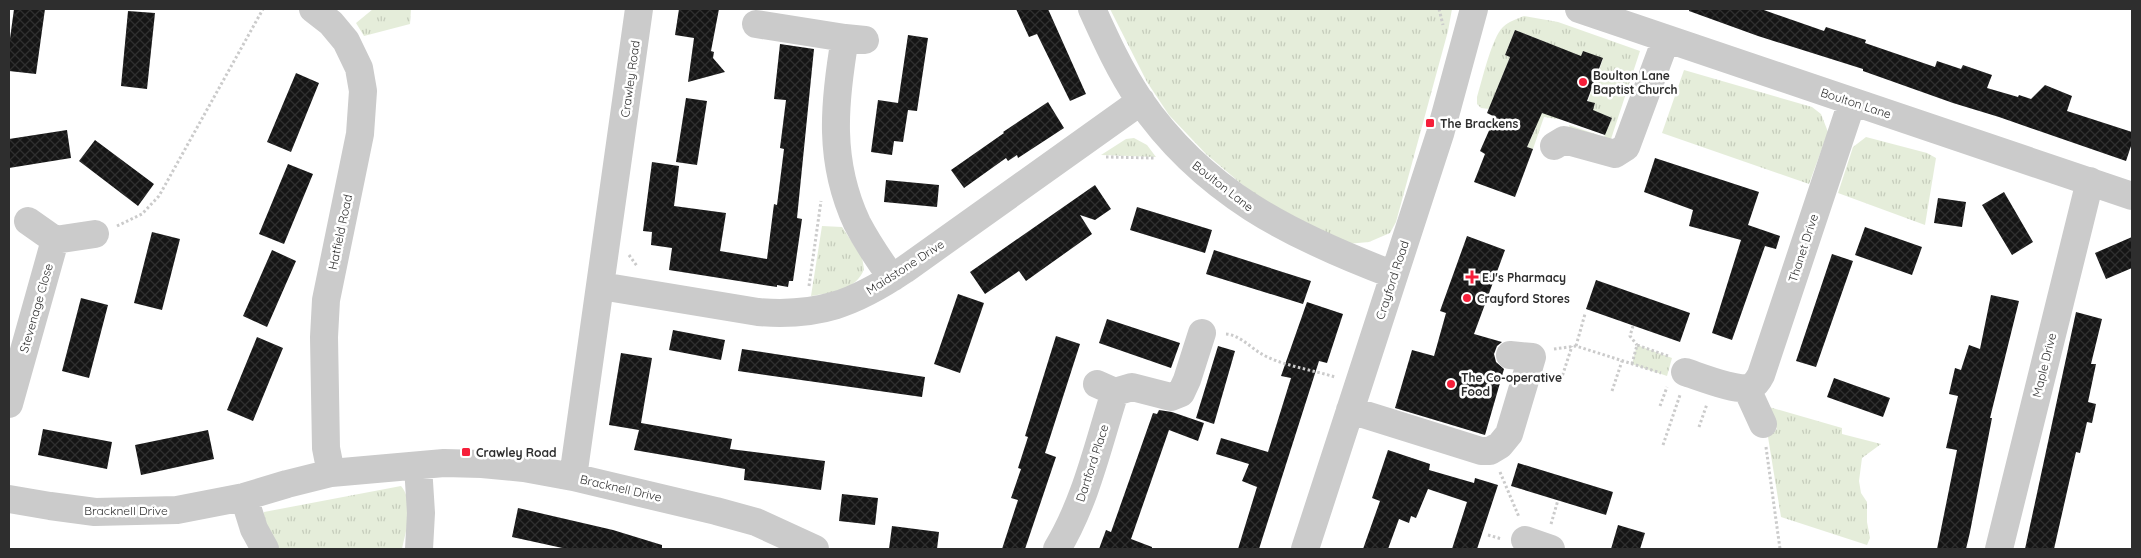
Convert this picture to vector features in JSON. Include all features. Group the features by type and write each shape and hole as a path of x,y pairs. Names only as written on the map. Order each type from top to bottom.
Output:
{"street":[{"name":"Hatfield Road","path":"313,9 331,23 346,41 359,68 363,91 360,134 326,300 324,336 326,448 331,473"},
{"name":"Crawley Road","path":"573,477 640,9"},
{"name":"Boulton Lane","path":"1092,9 1120,68 1141,101 1190,160 1227,191 1278,225 1394,275"},
{"name":"Crayford Road","path":"1305,549 1440,134 1474,9"},
{"name":"Boulton Lane","path":"1579,9 2132,196"},
{"path":"756,24 791,19 855,39 837,84 836,143 842,177 850,206 860,227 892,278"},
{"path":"1554,146 1564,140 1615,154 1626,146 1666,39"},
{"name":"Maidstone Drive","path":"601,286 758,312 785,314 805,313 856,298 892,278 1141,101"},
{"name":"Thanet Drive","path":"1747,389 1756,383 1761,375 1852,102"},
{"name":"Maple Drive","path":"1999,549 2090,181"},
{"path":"28,221 55,240 95,234"},
{"name":"Stevenage Close","path":"9,404 55,240"},
{"name":"Dartford Place","path":"1057,549 1084,493 1106,388 1132,387 1171,397 1181,393 1202,334"},
{"path":"1350,410 1480,451 1490,450 1500,445 1509,434 1521,356"},
{"path":"1679,376 1747,389 1762,424"},
{"name":"Bracknell Drive","path":"9,498 95,512 177,510 244,497 331,473 444,463 496,465 573,477 756,522 815,549"},
{"path":"418,466 421,513 419,549"},
{"path":"244,497 254,529 265,549"}],"path":[{"path":"95,234 142,214 159,196 263,9"},
{"path":"1103,157 1190,160"},
{"path":"805,313 822,198"},
{"path":"609,228 658,295"},
{"path":"1561,380 1585,314"},
{"path":"1633,326 1630,336 1637,345 1688,363 1660,406"},
{"path":"1202,334 1233,335 1271,359 1360,384"},
{"path":"1632,364 1637,345"},
{"path":"1521,356 1574,346 1679,376"},
{"path":"1612,391 1622,361"},
{"path":"1662,445 1683,386 1679,376"},
{"path":"1762,424 1780,549"},
{"path":"1490,450 1526,533 1541,546"}],"green space":[{"path":"373,9 411,9 410,24 364,36 356,23"},
{"path":"1110,9 1452,9 1448,31 1396,222 1390,233 1369,242 1347,244 1257,197 1206,154 1169,115 1147,82"},
{"path":"1524,16 1558,22 1640,51 1611,139 1571,132 1569,125 1604,137 1612,118 1592,110 1595,104 1588,101 1603,59 1583,51 1558,119 1544,117 1533,149 1527,147 1536,128 1517,120 1560,48 1515,30 1505,55 1510,57 1489,109 1481,108 1477,104 1477,97 1488,60 1499,32 1508,23"},
{"path":"1684,70 1812,107 1821,114 1828,132 1809,184 1662,133"},
{"path":"1866,137 1927,153 1936,158 1925,225 1838,193 1853,147"},
{"path":"1134,138 1147,145 1156,157 1101,155 1126,139"},
{"path":"822,226 842,227 862,257 864,269 855,282 849,286 834,292 811,296"},
{"path":"1637,345 1672,358 1667,376 1632,364"},
{"path":"1769,407 1842,428 1842,434 1881,444 1862,458 1859,481 1861,493 1867,502 1867,522 1870,538 1867,545 1781,517 1768,437 1777,429 1768,411"},
{"path":"401,486 408,500 409,508 402,549 274,549 263,516 264,512"}],"building":[{"path":"14,9 45,9 36,74 9,71 9,46"},
{"path":"679,9 719,9 711,51 714,52 713,58 725,72 688,82 694,38 675,35"},
{"path":"1016,9 1048,9 1086,94 1070,101 1037,34 1029,37"},
{"path":"1689,9 1761,9 1824,31 1826,27 1866,40 1865,43 1935,67 1937,61 1961,69 1963,65 1992,75 1987,88 2018,97 2019,95 2031,99 2045,85 2072,96 2067,111 2132,132 2132,143 2126,161 1953,103 1863,71 1863,69 1758,36 1689,11"},
{"path":"128,11 155,13 147,89 121,86"},
{"path":"1515,30 1581,56 1583,51 1603,58 1587,101 1595,103 1593,110 1612,118 1605,135 1542,113 1527,147 1533,149 1515,197 1474,182 1485,154 1480,151 1495,117 1487,113 1510,57 1505,55"},
{"path":"908,35 928,38 917,111 908,110 903,142 894,141 892,155 871,152 878,100 898,103"},
{"path":"780,44 814,49 797,218 802,219 793,281 789,281 788,287 777,285 777,287 669,270 672,248 651,245 652,232 643,231 652,162 679,166 674,206 726,213 720,251 767,259 774,204 777,205 784,149 780,148 786,100 774,99"},
{"path":"296,73 319,83 291,152 267,142"},
{"path":"686,98 707,101 697,165 676,162"},
{"path":"1048,102 1064,128 1018,158 1017,155 1008,161 1006,158 964,188 951,170"},
{"path":"67,130 71,158 9,168 9,139"},
{"path":"95,140 154,184 138,206 79,161"},
{"path":"1655,158 1759,192 1748,225 1780,236 1776,249 1765,246 1732,340 1712,333 1741,240 1689,226 1693,210 1644,192"},
{"path":"288,164 313,174 284,244 259,234"},
{"path":"886,180 939,185 937,207 884,202"},
{"path":"1095,185 1111,209 1095,220 1080,215 1092,234 1026,281 1019,271 985,294 970,272"},
{"path":"2004,192 2033,242 2012,255 1982,205"},
{"path":"1938,198 1966,202 1962,227 1934,223"},
{"path":"1137,207 1212,230 1205,253 1130,230"},
{"path":"1865,227 1922,247 1912,275 1855,255"},
{"path":"152,232 180,239 162,310 134,303"},
{"name":"The Co-operative Food","path":"1467,236 1505,250 1474,334 1502,342 1497,346 1494,354 1496,362 1504,369 1485,435 1395,408 1412,350 1434,356 1446,313 1440,311"},
{"path":"2132,237 2132,268 2106,279 2095,253"},
{"path":"272,250 296,261 267,327 243,316"},
{"path":"1214,250 1311,281 1303,304 1206,274"},
{"path":"1832,254 1853,261 1816,367 1796,361"},
{"path":"1596,280 1690,313 1680,342 1586,309"},
{"path":"958,294 984,303 960,373 934,364"},
{"path":"1991,295 2019,301 1990,418 1992,418 1970,532 1966,549 1937,549 1957,450 1946,448 1958,396 1949,394 1955,368 1961,370 1969,345 1980,349"},
{"path":"81,298 108,305 89,378 62,371"},
{"path":"1307,302 1343,314 1327,363 1319,361 1259,549 1238,549 1257,487 1242,481 1249,464 1216,454 1221,438 1268,452 1291,378 1281,376"},
{"path":"2076,312 2102,319 2091,364 2096,364 2088,402 2096,404 2092,423 2087,422 2080,453 2076,452 2054,549 2025,549"},
{"path":"1107,319 1180,343 1171,368 1099,343"},
{"path":"673,330 725,340 721,360 669,350"},
{"path":"1056,336 1080,344 1045,453 1056,457 1025,549 1002,549 1018,500 1011,498 1021,469 1018,468 1028,437 1025,436"},
{"path":"257,337 283,348 253,421 227,410"},
{"path":"1218,346 1235,351 1214,424 1196,418"},
{"path":"742,349 925,377 922,397 738,371"},
{"path":"621,353 652,358 641,423 732,439 730,449 825,461 821,490 744,480 745,469 634,450 639,430 609,425"},
{"path":"1834,378 1890,398 1883,417 1827,397"},
{"path":"1159,410 1172,412 1204,423 1198,441 1169,430 1131,539 1152,547 1152,549 1099,549 1106,530 1111,532 1153,413 1157,414"},
{"path":"43,429 112,442 107,469 38,455"},
{"path":"208,430 214,459 141,475 135,445"},
{"path":"1388,450 1430,464 1429,470 1474,483 1475,478 1498,485 1477,549 1452,549 1467,502 1428,489 1416,518 1411,516 1409,523 1399,519 1388,549 1363,549 1380,501 1372,498"},
{"path":"1518,463 1613,492 1606,515 1511,486"},
{"path":"842,494 878,498 875,525 839,521"},
{"path":"518,508 613,530 662,545 662,549 567,549 512,537"},
{"path":"1618,525 1645,533 1640,549 1611,549"},
{"path":"892,526 939,532 937,549 889,549"}],"place":[{"name":"Boulton Lane Baptist Church","path":"1583,82"},
{"name":"The Brackens","path":"1430,123"},
{"name":"EJ's Pharmacy","path":"1472,277"},
{"name":"Crayford Stores","path":"1467,298"},
{"name":"The Co-operative Food","path":"1451,384"},
{"name":"Crawley Road","path":"466,452"}]}
